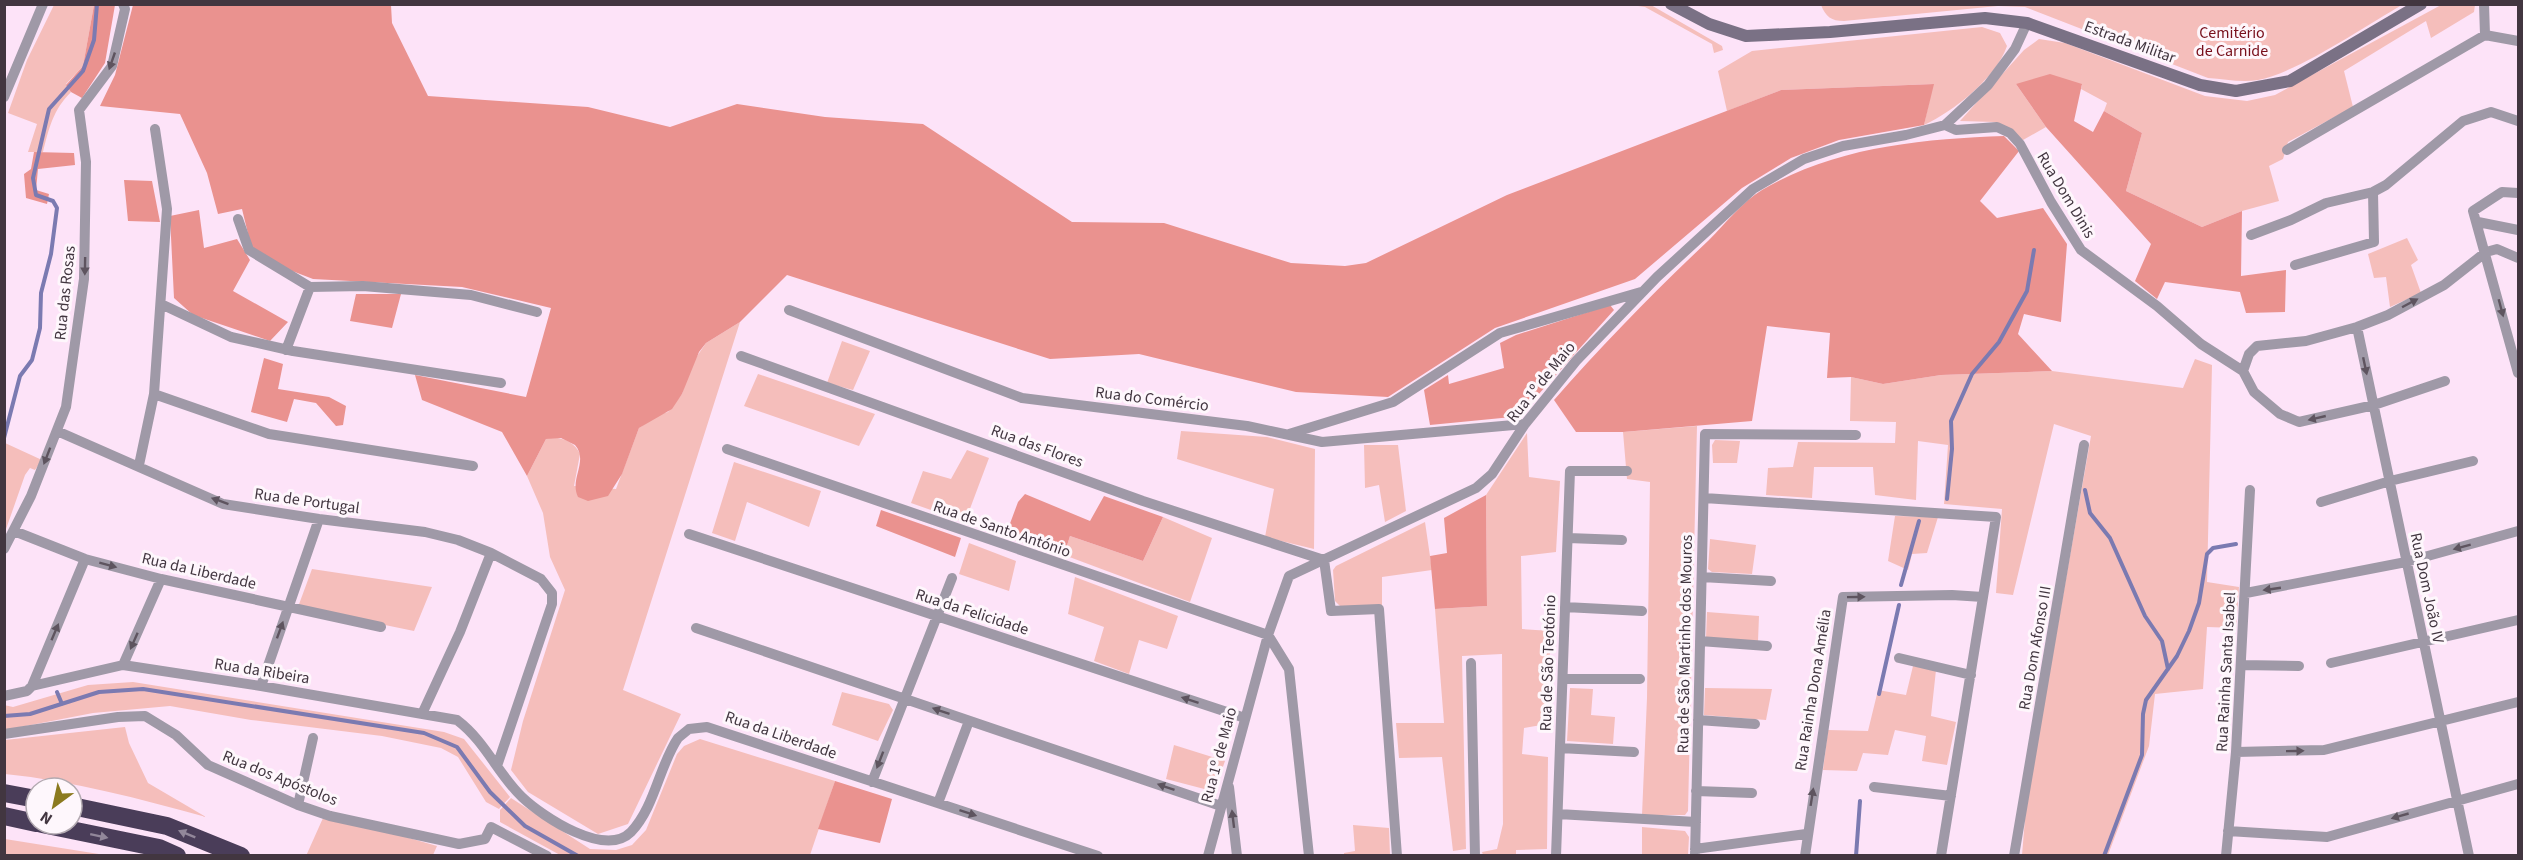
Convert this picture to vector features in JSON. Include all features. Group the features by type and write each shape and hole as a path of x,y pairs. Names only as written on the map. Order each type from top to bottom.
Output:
{"highway":[{"path":"4,793 24,797"},
{"path":"84,809 167,826 241,855"},
{"path":"4,816 24,820"},
{"path":"84,833 159,848 177,855"}],"street":[{"path":"4,97 43,4"},
{"name":"Rua das Rosas","path":"4,549 31,496 66,407 84,279 86,162 79,110 112,66 125,9 123,4"},
{"name":"Estrada Militar","path":"1671,4 1709,24 1746,36 1830,32 1985,18 2027,23 2200,85 2236,91 2290,81 2421,4"},
{"path":"2484,4 2485,35"},
{"name":"Rua 1º de Maio","path":"1208,855 1268,635 1289,576 1476,488 1492,474 1525,424 1576,361 1642,292 1753,189 1804,159 1843,146 1906,135 1945,124 1988,85 2015,49 2027,23"},
{"path":"2287,150 2485,35 2518,41"},
{"path":"2251,234 2326,203 2373,192 2386,185 2463,121 2491,112 2518,121"},
{"name":"Rua Dom Dinis","path":"1945,124 1956,130 1997,126 2010,133 2020,144 2051,202 2081,250 2157,306 2201,344 2243,371"},
{"path":"139,465 154,394 166,209 155,129"},
{"path":"2295,265 2374,242 2373,192"},
{"path":"2518,193 2502,192 2473,211 2478,222 2518,374"},
{"path":"238,219 249,250 310,287 363,286 471,296 537,312"},
{"path":"2478,222 2518,230"},
{"path":"2445,381 2374,405 2299,422 2280,414 2254,392 2243,371 2249,354 2257,346 2306,341 2357,327 2388,315 2444,285 2486,252 2497,249 2518,258"},
{"path":"286,350 310,287"},
{"path":"1288,434 1393,402 1500,333 1642,292"},
{"path":"161,304 231,337 286,350 501,383"},
{"name":"Rua do Comércio","path":"789,310 1022,398 1247,426 1322,442 1525,424"},
{"name":"Rua Dom João IV","path":"2357,327 2469,855"},
{"name":"Rua das Flores","path":"741,356 1143,501 1324,560"},
{"path":"154,394 269,434 473,466"},
{"name":"Rua de Portugal","path":"57,431 139,465 223,504 425,532 458,540 491,553 541,579 552,593 552,604 531,674 497,766"},
{"name":"Rua de São Martinho dos Mouros","path":"1695,852 1705,434 1856,435"},
{"name":"Rua Dom Afonso III","path":"2014,855 2084,445"},
{"name":"Rua de Santo António","path":"727,449 1268,635"},
{"path":"2321,502 2390,481 2473,461"},
{"name":"Rua de São Teotónio","path":"1556,855 1570,471 1627,471"},
{"name":"Rua Rainha Santa Isabel","path":"2226,855 2236,752 2250,490"},
{"path":"1704,498 1996,517 1941,855"},
{"path":"261,686 319,519"},
{"name":"Rua da Liberdade","path":"14,531 85,559 161,579 381,627"},
{"path":"2246,592 2406,562 2518,531"},
{"name":"Rua da Felicidade","path":"689,534 1245,718"},
{"path":"1568,538 1622,540"},
{"path":"422,714 460,632 491,553"},
{"path":"32,686 85,559"},
{"path":"1324,560 1331,611 1379,609 1397,855"},
{"path":"1702,577 1771,581"},
{"path":"872,782 952,578"},
{"path":"123,665 161,579"},
{"name":"Rua Rainha Dona Amélia","path":"1804,855 1843,597 1952,595 1983,597"},
{"path":"1565,607 1642,611"},
{"path":"2331,663 2518,620"},
{"path":"696,628 1221,806"},
{"path":"1268,635 1289,669 1309,855"},
{"path":"1700,641 1767,646"},
{"path":"1899,658 1971,675"},
{"path":"1471,663 1475,855"},
{"name":"Rua da Ribeira","path":"4,696 27,691 32,686 123,665 457,720 475,734 497,766"},
{"path":"2241,665 2299,666"},
{"path":"1563,679 1640,679"},
{"path":"2236,752 2324,750 2518,702"},
{"name":"Rua dos Apóstolos","path":"4,734 118,717 145,716 176,735 208,765 298,805 330,816 459,844 485,839 491,827 547,855"},
{"path":"1698,720 1755,724"},
{"path":"938,803 969,721"},
{"name":"Rua da Liberdade","path":"497,766 528,802 588,838 617,841 634,828 674,744 683,733 695,727 713,728 1098,855"},
{"path":"298,805 313,738"},
{"path":"1560,748 1634,752"},
{"path":"1228,782 1237,855"},
{"path":"2228,831 2327,837 2518,784"},
{"path":"1874,788 1951,796"},
{"path":"1696,791 1752,793"},
{"path":"1558,814 1696,822"},
{"path":"1695,852 1806,834"}],"green space":[{"path":"54,5 94,5 83,66 66,84 71,92 56,113 43,152 28,152 37,124 8,113 27,60"},
{"path":"1631,5 1651,5 1722,46 1723,50 1714,53 1712,44 1645,7"},
{"name":"Cemitério de Carnide","path":"1821,5 2402,5 2311,59 2274,76 2246,81 2208,78 2025,7 1998,6 1844,21 1829,18"},
{"path":"2441,5 2475,5 2474,12 2431,38 2426,21 2344,71 2353,107 2288,142 2283,159 2269,166 2279,201 2242,211 2202,227 2126,191 2142,133 2104,111 2107,103 2081,89 2082,85 2016,84 2046,127 2023,140 1995,122 1960,121 2024,50 2039,39 2065,43 2205,96 2247,101 2275,95"},
{"path":"1982,27 2000,33 2007,46 2002,58 1973,92 1924,125 1933,84 1781,90 1727,111 1718,71 1752,51"},
{"path":"2407,238 2418,260 2411,265 2421,293 2390,307 2386,277 2374,278 2368,254"},
{"path":"740,322 623,690 681,714 628,824 598,834 528,792 511,770 523,721 565,590 550,557 543,513 527,476 546,439 556,438 570,443 580,454 574,486 616,489 639,428 658,415 668,412 682,394 691,365 706,343"},
{"path":"842,341 870,351 853,390 827,383"},
{"path":"2195,359 2212,365 2207,582 2239,587 2236,628 2207,627 2203,689 2155,694 2149,746 2108,855 2022,855 2026,807 2091,436 2054,424 2013,595 1996,593 2002,509 1944,504 1948,445 1918,441 1916,500 1875,495 1873,467 1814,467 1812,498 1766,495 1768,468 1793,467 1798,442 1895,443 1896,422 1850,421 1851,377 1883,384 1941,375 2052,371 2183,388"},
{"path":"758,374 875,414 859,446 744,406"},
{"path":"1697,426 1688,811 1685,815 1642,815 1647,698 1650,482 1627,479 1623,432"},
{"path":"1181,431 1267,437 1315,449 1314,549 1265,537 1274,489 1177,459"},
{"path":"1527,433 1529,477 1560,481 1556,552 1521,556 1522,629 1551,631 1547,724 1524,728 1522,754 1548,757 1547,849 1516,850 1516,855 1483,855 1482,852 1497,849 1503,824 1502,654 1462,656 1466,849 1453,851 1442,757 1399,758 1396,723 1444,723 1435,609 1487,606 1486,495"},
{"path":"1715,440 1740,441 1737,463 1713,463 1712,445"},
{"path":"5,443 42,460 35,470 30,468 25,475 5,532"},
{"path":"1364,445 1398,445 1406,511 1385,522 1379,485 1365,488"},
{"path":"967,450 989,458 965,522 911,503 923,471 951,479"},
{"path":"734,462 821,491 809,527 747,502 735,541 712,533"},
{"path":"1895,516 1938,517 1927,553 1912,554 1908,570 1888,561"},
{"path":"1163,517 1212,538 1190,602 1064,555 1070,536 1143,561"},
{"path":"1425,522 1432,570 1382,577 1382,606 1340,606 1335,601 1333,570 1336,566"},
{"path":"1710,539 1756,545 1752,574 1712,572 1708,569"},
{"path":"969,543 1016,561 1009,591 959,574"},
{"path":"312,569 432,587 414,631 298,607"},
{"path":"1075,577 1178,616 1167,649 1139,640 1129,674 1094,661 1104,627 1068,614"},
{"path":"1707,612 1759,616 1758,641 1706,638"},
{"path":"1913,666 1936,670 1931,716 1956,722 1947,765 1922,761 1926,736 1895,730 1888,755 1863,753 1857,771 1823,770 1828,730 1868,731 1878,690 1906,695"},
{"path":"133,682 444,732 464,739 510,797 499,809 486,802 458,757 441,748 382,736 251,720 170,706 93,713 5,730 4,705 13,707 88,685"},
{"path":"1570,688 1593,689 1591,715 1615,717 1613,744 1567,741"},
{"path":"1705,688 1772,689 1766,720 1704,715"},
{"path":"842,692 889,704 893,710 878,741 832,725"},
{"path":"125,727 129,743 148,783 206,817 84,786 84,776 5,774 5,740"},
{"path":"700,739 835,781 810,855 560,855 500,822 500,810 511,798 590,849 616,850 632,845 646,830 677,754 684,746"},
{"path":"1174,745 1225,761 1215,789 1212,791 1166,779"},
{"path":"323,818 374,828 437,846 433,855 306,856"},
{"path":"1353,825 1389,828 1390,855 1344,855 1344,853 1355,851"},
{"path":"1642,827 1685,831 1689,837 1688,855 1642,855"},
{"path":"5,839 105,855 5,855"}],"shaded area":[{"path":"94,5 115,5 105,63 82,98 71,92 66,85 83,66"},
{"path":"133,5 391,5 392,23 428,96 588,107 670,127 737,104 825,117 923,124 1072,222 1164,223 1291,263 1345,266 1366,263 1507,195 1781,90 1934,84 1924,125 1839,140 1791,158 1742,188 1635,279 1495,328 1388,397 1296,392 1139,354 1050,359 787,275 740,322 706,343 699,352 682,394 672,409 639,428 622,474 608,496 588,501 578,497 576,490 580,457 575,445 561,438 546,439 527,476 502,432 422,400 415,375 526,397 551,308 462,287 313,279 287,269 251,246 242,209 218,214 207,173 180,114 100,106 115,75"},
{"path":"2050,74 2082,84 2074,121 2093,132 2104,111 2142,133 2126,191 2202,227 2242,211 2241,276 2286,270 2285,312 2246,313 2240,292 2165,282 2157,299 2135,281 2151,244 2046,127 2016,84"},
{"path":"2004,136 2019,151 1980,201 1997,218 2043,208 2067,244 2061,322 2024,314 2018,334 2052,371 1941,375 1883,384 1851,377 1827,378 1830,333 1767,326 1752,421 1623,432 1576,432 1554,400 1649,298 1741,206 1762,190 1790,175 1819,164 1879,148 1941,140"},
{"path":"34,152 74,153 75,165 38,169 36,190 49,194 47,204 26,198 24,174 31,169"},
{"path":"124,180 152,181 160,222 128,221"},
{"path":"199,210 204,248 237,239 250,260 233,291 288,322 270,341 193,315 174,298 170,216"},
{"path":"356,294 401,294 392,328 350,321"},
{"path":"1610,305 1614,310 1529,405 1512,417 1430,425 1424,390 1448,375 1449,384 1504,368 1500,343 1516,335"},
{"path":"264,358 283,364 278,389 329,397 346,406 343,425 336,426 316,403 294,399 287,422 251,412"},
{"path":"1025,494 1090,521 1104,496 1163,517 1143,561 1070,536 1064,555 1005,537 1018,502"},
{"path":"1486,495 1487,606 1435,609 1430,556 1447,553 1444,518"},
{"path":"881,510 961,538 955,557 876,526"},
{"path":"835,781 892,799 880,843 818,829"}],"waterway":[{"path":"4,438 20,376 32,360 40,328 41,293 51,254 57,208 53,201 36,195 33,178 49,109 83,71 94,40 97,4"},
{"path":"1947,499 1952,449 1951,421 1972,374 1999,342 2027,291 2034,250"},
{"path":"2085,490 2090,513 2110,538 2145,616 2162,641 2168,669"},
{"path":"1901,585 1919,521"},
{"path":"2104,856 2142,755 2143,714 2146,700 2177,656 2189,631 2199,603 2207,554 2213,548 2236,544"},
{"path":"1879,694 1899,605"},
{"path":"4,716 30,714 99,692 143,689 424,733 457,747 490,792 525,826 578,856"},
{"path":"57,692 62,704"},
{"path":"1856,856 1860,801"}]}
